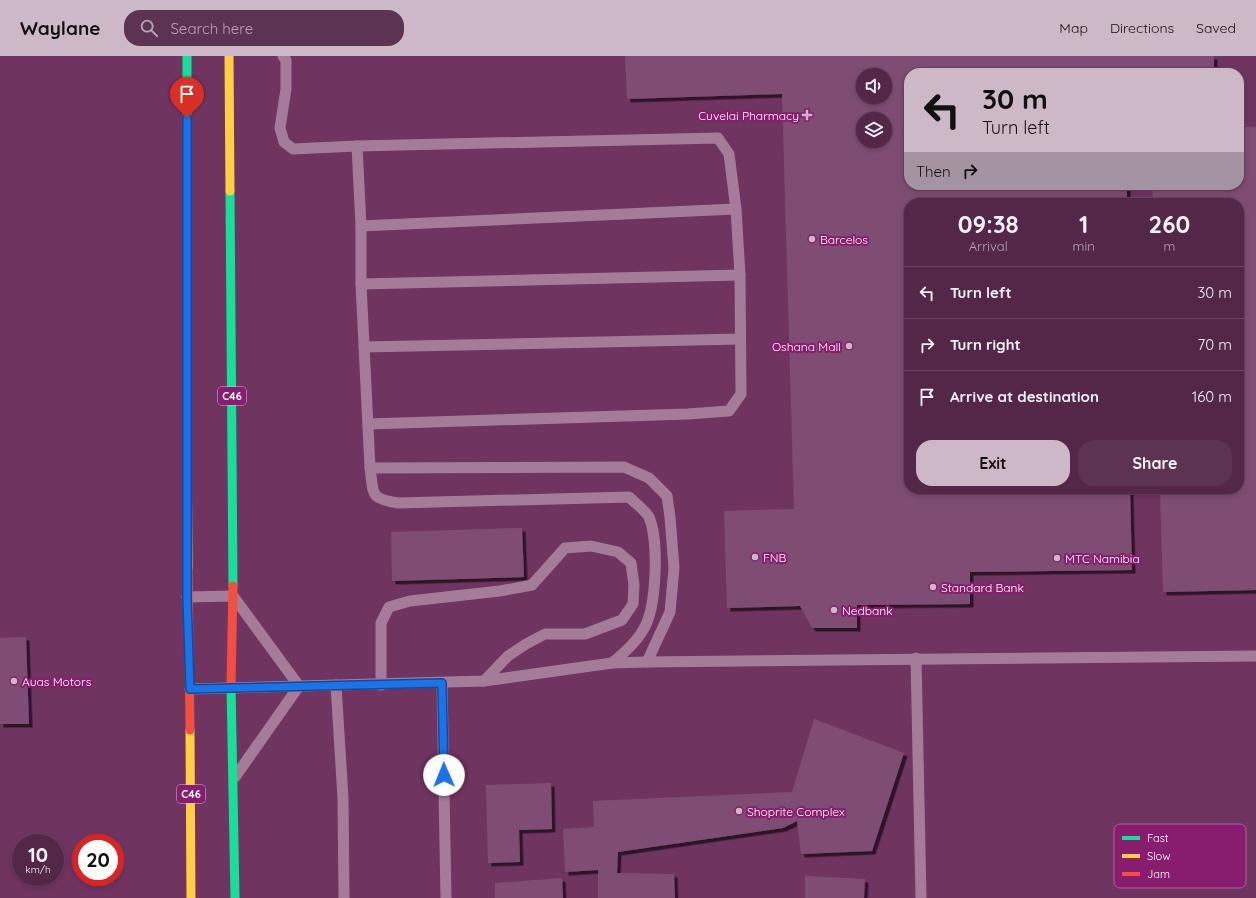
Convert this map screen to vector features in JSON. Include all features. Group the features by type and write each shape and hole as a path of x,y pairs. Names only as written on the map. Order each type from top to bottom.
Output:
{"main road":[{"name":"C46","path":"187,56 187,598 190,689 191,898"},
{"name":"C46","path":"229,56 233,596 232,688 235,898"}],"lane":[{"path":"283,56 286,60 286,89 280,128 284,142 292,149 357,146 718,138 729,154 736,210 740,275 741,394 729,411 688,414 368,424"},
{"path":"357,146 361,226 361,284 364,347 370,468 374,495 380,500 398,503 629,497 648,516 655,552 655,581 650,615 643,631 624,654 612,663"},
{"path":"361,226 736,210"},
{"path":"361,284 740,275"},
{"path":"364,347 740,339"},
{"path":"370,468 624,467 649,478 667,496 674,568 670,612 647,662"},
{"path":"381,685 381,623 389,607 410,601 500,591 532,585 565,548 591,546 618,552 631,563 634,585 633,604 622,620 585,634 545,634 508,656 484,681"},
{"path":"187,598 233,596 299,686"},
{"path":"190,689 484,681 612,663 916,658 1256,656"},
{"path":"916,658 921,898"},
{"path":"442,683 446,898"},
{"path":"336,685 343,798 344,898"},
{"path":"234,779 299,686"}],"building":[{"name":"Oshana Mall","path":"625,56 1214,56 1214,68 904,68 904,190 1127,190 1127,198 904,198 904,494 1130,494 1132,570 970,572 970,604 857,605 857,628 812,628 800,606 727,608 724,511 794,509 782,94 627,99"},
{"path":"1244,127 1256,127 1256,590 1163,592 1160,494 1244,494 1244,198 1153,198 1152,190 1244,190"},
{"path":"522,528 524,577 392,581 391,532"},
{"name":"Auas Motors","path":"26,637 29,724 0,724 0,638"},
{"name":"Shoprite Complex","path":"814,719 904,753 872,851 801,854 797,821 783,828 618,852 617,873 674,874 675,898 598,898 598,870 565,872 563,829 594,827 593,801 792,792"},
{"path":"551,783 552,829 519,830 520,862 488,863 486,785"},
{"path":"805,876 865,879 864,898 805,898"},
{"path":"562,878 563,898 495,898 495,883"}],"traffic: fast":[{"path":"187,56 187,416"},
{"path":"230,191 233,586"},
{"path":"231,685 235,898"}],"traffic: slow":[{"path":"229,56 230,191"},
{"path":"187,416 188,568"},
{"path":"190,730 191,898"}],"traffic: jam":[{"path":"188,568 190,730"},
{"path":"231,685 233,586"}],"place":[{"name":"Cuvelai Pharmacy","path":"807,115"},
{"name":"Barcelos","path":"812,239"},
{"name":"Oshana Mall","path":"849,346"},
{"name":"FNB","path":"755,557"},
{"name":"MTC Namibia","path":"1057,558"},
{"name":"Standard Bank","path":"933,587"},
{"name":"Nedbank","path":"834,610"},
{"name":"Auas Motors","path":"14,681"},
{"name":"Shoprite Complex","path":"739,811"}],"route":[{"path":"187,118 187,598 190,689 442,683 444,775"}]}
